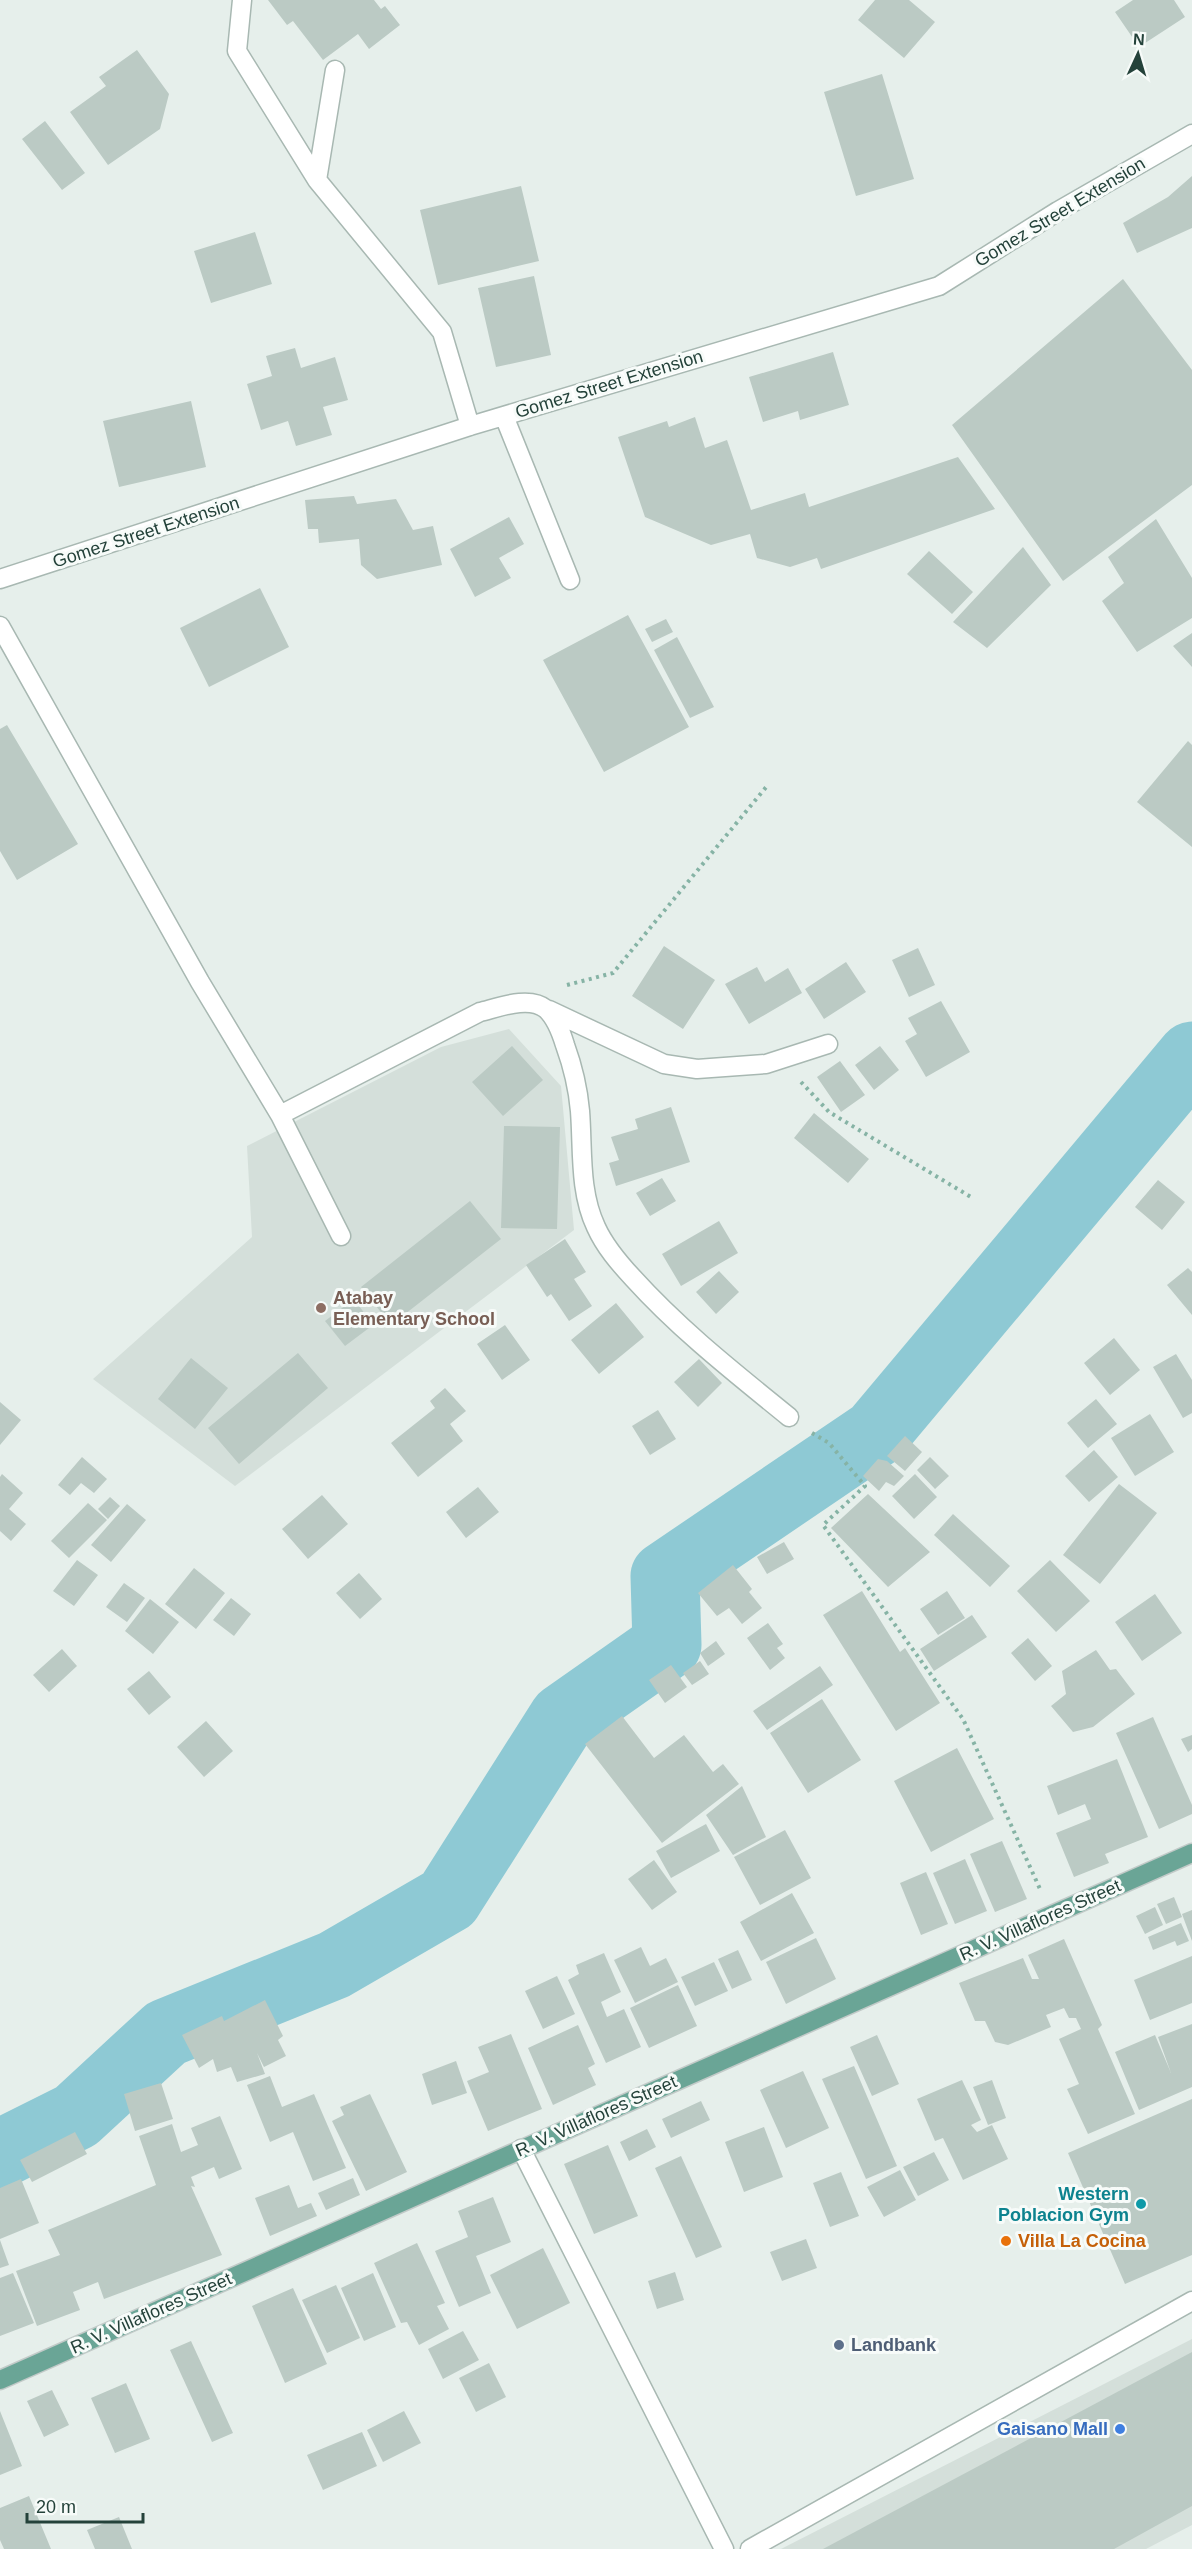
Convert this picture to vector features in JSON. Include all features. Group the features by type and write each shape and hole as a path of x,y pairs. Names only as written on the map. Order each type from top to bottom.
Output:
{"main road":[{"name":"R. V. Villaflores Street","path":"0,2380 1192,1853"}],"street":[{"path":"242,0 237,51 317,180 442,332 470,426"},
{"path":"317,180 335,69"},
{"name":"Gomez Street Extension","path":"0,579 470,426 939,286 1058,211 1192,134"},
{"path":"504,416 570,580"},
{"path":"0,627 200,982 280,1115 341,1236"},
{"path":"280,1115 480,1012 512,1004 529,1004 545,1008 664,1064 698,1069 766,1064 828,1044"},
{"path":"545,1008 560,1028 575,1073 580,1111 584,1184 587,1206 596,1229 613,1256 680,1326 789,1418"},
{"path":"521,2149 724,2549"},
{"path":"750,2549 1192,2301"}],"path":[{"path":"545,1008 565,985 613,974 767,786"},
{"path":"780,1059 829,1112 971,1197"},
{"path":"829,1443 865,1486 823,1526 963,1719 1051,1915"}],"shaded area":[{"name":"Atabay Elementary School","path":"509,1029 561,1086 574,1230 235,1486 93,1379 252,1237 247,1146 441,1047"},
{"name":"Gaisano Mall","path":"1192,2339 1192,2525 1146,2549 781,2549"}],"building":[{"path":"268,0 374,0 381,9 385,6 400,25 369,49 358,34 323,60 293,21 287,25"},
{"path":"875,0 909,0 935,22 904,58 858,20"},
{"path":"1133,0 1174,0 1185,17 1139,47 1115,12"},
{"path":"137,50 169,94 160,129 108,165 70,112 106,86 99,77"},
{"path":"882,74 914,179 856,196 824,92"},
{"path":"45,121 85,173 62,190 22,139"},
{"path":"1192,176 1192,228 1137,253 1123,223 1168,197"},
{"path":"521,186 539,261 438,285 420,210"},
{"path":"255,232 272,284 211,303 194,251"},
{"path":"534,276 551,355 496,367 478,288"},
{"path":"1123,279 1192,370 1192,485 1063,581 952,425"},
{"path":"295,348 301,368 335,357 348,400 323,407 332,435 296,446 288,421 261,430 247,384 272,376 266,356"},
{"path":"833,352 849,405 800,420 798,411 763,422 749,377"},
{"path":"191,401 206,467 119,487 103,421"},
{"path":"695,417 705,448 727,440 751,510 805,493 809,507 958,457 995,509 821,569 817,558 790,567 757,558 750,534 711,545 645,517 618,437 667,421 669,427"},
{"path":"354,496 357,504 396,499 413,530 433,526 442,565 377,579 361,565 359,539 319,543 318,529 308,529 305,500"},
{"path":"509,517 524,544 499,558 511,578 475,597 450,549"},
{"path":"1156,519 1192,578 1192,618 1137,652 1102,601 1124,583 1108,557"},
{"path":"1023,547 1051,585 987,648 953,622"},
{"path":"929,551 973,592 952,614 907,574"},
{"path":"260,588 289,647 209,687 180,628"},
{"path":"628,615 689,727 604,772 543,660"},
{"path":"666,619 673,632 652,642 645,629"},
{"path":"1192,633 1192,667 1173,646"},
{"path":"677,637 714,707 690,718 654,650"},
{"path":"7,725 78,844 17,880 0,851 0,729"},
{"path":"1188,741 1192,745 1192,847 1137,802"},
{"path":"664,946 715,980 683,1029 632,996"},
{"path":"918,948 935,985 909,997 892,960"},
{"path":"846,962 866,992 824,1019 805,989"},
{"path":"757,967 765,982 788,968 802,993 749,1024 725,984"},
{"path":"941,1001 970,1052 926,1077 905,1041 917,1034 908,1018"},
{"path":"512,1046 543,1080 503,1116 472,1082"},
{"path":"880,1046 899,1070 874,1090 855,1065"},
{"path":"840,1061 865,1095 841,1112 817,1077"},
{"path":"671,1107 690,1162 616,1186 609,1163 619,1160 611,1137 638,1129 635,1119"},
{"path":"814,1113 869,1159 848,1183 794,1138"},
{"path":"504,1126 560,1127 557,1229 501,1228"},
{"path":"662,1178 676,1201 650,1216 636,1193"},
{"path":"1158,1180 1185,1202 1162,1230 1135,1207"},
{"path":"470,1201 501,1239 391,1325 361,1287"},
{"path":"719,1221 738,1253 681,1286 662,1254"},
{"path":"565,1239 586,1272 574,1279 592,1306 569,1321 551,1294 547,1297 526,1265"},
{"path":"1188,1268 1192,1272 1192,1315 1167,1285"},
{"path":"719,1271 739,1292 716,1314 696,1292"},
{"path":"354,1299 373,1325 345,1346 325,1321"},
{"path":"616,1303 644,1337 599,1374 571,1340"},
{"path":"505,1325 530,1360 502,1380 477,1344"},
{"path":"1114,1338 1140,1370 1110,1395 1084,1363"},
{"path":"298,1353 328,1388 239,1464 208,1428"},
{"path":"1176,1354 1192,1380 1192,1413 1183,1418 1153,1367"},
{"path":"191,1358 228,1388 195,1429 158,1399"},
{"path":"699,1359 722,1383 698,1407 674,1382"},
{"path":"445,1388 466,1411 450,1424 463,1441 418,1477 391,1443 435,1408 430,1401"},
{"path":"1096,1399 1117,1424 1088,1448 1067,1423"},
{"path":"0,1402 21,1420 0,1445"},
{"path":"658,1410 676,1439 650,1455 632,1426"},
{"path":"1150,1414 1174,1452 1135,1476 1111,1438"},
{"path":"905,1436 922,1452 905,1471 887,1456"},
{"path":"1094,1450 1118,1477 1089,1502 1065,1476"},
{"path":"82,1457 107,1479 94,1493 81,1483 70,1495 58,1485"},
{"path":"930,1457 949,1476 935,1489 917,1470"},
{"path":"878,1459 887,1461 904,1476 894,1486 886,1482 879,1491 863,1476"},
{"path":"2,1474 23,1493 9,1509 26,1524 11,1541 0,1531 0,1477"},
{"path":"915,1474 937,1497 914,1519 892,1496"},
{"path":"1119,1484 1157,1513 1100,1584 1063,1555"},
{"path":"478,1487 499,1512 466,1538 446,1512"},
{"path":"868,1494 930,1552 888,1587 831,1528"},
{"path":"322,1495 348,1524 308,1559 282,1529"},
{"path":"110,1497 120,1506 108,1519 98,1509"},
{"path":"88,1503 107,1520 69,1558 51,1541"},
{"path":"127,1504 146,1520 111,1562 91,1545"},
{"path":"953,1514 1010,1566 990,1587 934,1535"},
{"path":"784,1542 794,1559 767,1574 757,1557"},
{"path":"77,1560 98,1575 74,1606 53,1591"},
{"path":"1050,1560 1090,1601 1056,1632 1017,1591"},
{"path":"733,1565 752,1589 749,1592 762,1608 742,1624 729,1608 717,1616 698,1593"},
{"path":"194,1568 225,1593 196,1629 165,1604"},
{"path":"359,1573 382,1599 360,1619 336,1593"},
{"path":"124,1583 145,1598 127,1622 106,1607"},
{"path":"862,1591 900,1652 905,1648 940,1703 896,1731 823,1615"},
{"path":"947,1591 965,1618 938,1635 920,1609"},
{"path":"1155,1594 1182,1633 1142,1661 1115,1622"},
{"path":"231,1598 251,1614 234,1636 213,1620"},
{"path":"150,1599 179,1622 153,1654 125,1631"},
{"path":"972,1615 987,1637 934,1671 920,1649"},
{"path":"768,1623 783,1644 777,1648 785,1658 770,1670 747,1638"},
{"path":"1028,1638 1052,1666 1035,1681 1011,1653"},
{"path":"716,1641 725,1654 708,1666 700,1653"},
{"path":"62,1649 77,1666 49,1692 33,1675"},
{"path":"1096,1650 1110,1670 1116,1669 1135,1694 1093,1727 1073,1732 1051,1706 1066,1694 1062,1671"},
{"path":"700,1661 709,1674 692,1685 683,1673"},
{"path":"671,1665 687,1687 665,1703 649,1680"},
{"path":"820,1666 833,1685 767,1730 753,1711"},
{"path":"149,1671 171,1697 149,1715 127,1689"},
{"path":"822,1699 861,1760 808,1793 770,1733"},
{"path":"622,1716 654,1758 684,1735 713,1772 723,1764 739,1784 662,1843 585,1744"},
{"path":"1153,1717 1192,1805 1192,1814 1159,1829 1116,1733"},
{"path":"206,1721 233,1751 204,1777 177,1747"},
{"path":"1192,1735 1192,1749 1188,1752 1181,1739"},
{"path":"957,1748 994,1819 931,1852 894,1781"},
{"path":"1117,1759 1148,1837 1105,1854 1109,1863 1074,1877 1056,1833 1091,1819 1085,1804 1058,1815 1047,1786"},
{"path":"742,1786 766,1837 733,1855 706,1815"},
{"path":"706,1824 720,1851 671,1878 656,1851"},
{"path":"785,1830 811,1878 760,1905 734,1857"},
{"path":"1002,1841 1027,1899 995,1912 970,1854"},
{"path":"965,1859 987,1911 955,1924 933,1873"},
{"path":"654,1860 677,1892 652,1910 628,1879"},
{"path":"926,1872 948,1924 921,1935 900,1883"},
{"path":"792,1893 814,1933 761,1961 740,1922"},
{"path":"1174,1897 1182,1917 1166,1924 1157,1904"},
{"path":"1155,1907 1163,1925 1145,1934 1136,1916"},
{"path":"1192,1910 1192,1941 1182,1914"},
{"path":"1181,1923 1189,1941 1177,1946 1175,1941 1153,1950 1148,1937"},
{"path":"816,1938 836,1979 786,2004 766,1962"},
{"path":"1064,1939 1102,2025 1098,2029 1135,2114 1088,2134 1067,2089 1079,2084 1059,2039 1081,2029 1076,2018 1069,2018 1064,2008 1046,2015 1051,2027 1008,2045 995,2042 985,2021 975,2021 959,1983 1023,1958 1032,1979 1039,1979 1028,1955"},
{"path":"641,1947 650,1966 666,1958 678,1982 635,2003 614,1960"},
{"path":"738,1950 752,1980 732,1989 718,1959"},
{"path":"604,1953 621,1992 601,2002 607,2017 624,2009 641,2047 606,2063 568,1980 579,1974 576,1965"},
{"path":"1192,1956 1192,2003 1150,2020 1134,1980"},
{"path":"714,1962 728,1991 695,2006 681,1977"},
{"path":"557,1976 575,2014 543,2029 525,1991"},
{"path":"678,1985 697,2026 649,2048 630,2008"},
{"path":"265,2000 283,2036 278,2040 286,2056 264,2067 257,2053 265,2074 237,2082 231,2067 217,2072 213,2059 199,2068 182,2035 222,2016 224,2021"},
{"path":"1192,2024 1192,2087 1139,2110 1115,2052 1155,2035 1171,2073 1158,2037"},
{"path":"578,2025 595,2064 588,2068 596,2085 553,2105 528,2048"},
{"path":"511,2034 542,2109 488,2131 467,2081 489,2072 478,2047"},
{"path":"877,2035 899,2084 872,2096 850,2047"},
{"path":"456,2061 467,2093 432,2105 422,2074"},
{"path":"854,2066 897,2166 866,2179 822,2079"},
{"path":"803,2071 829,2128 786,2148 760,2090"},
{"path":"270,2076 282,2107 314,2094 346,2168 313,2181 293,2132 270,2142 247,2085"},
{"path":"962,2080 981,2120 971,2125 977,2132 992,2125 1008,2159 963,2180 943,2138 935,2141 917,2099"},
{"path":"992,2080 1006,2118 988,2125 973,2087"},
{"path":"161,2083 173,2119 135,2131 124,2094"},
{"path":"370,2094 407,2172 366,2191 332,2121 344,2115 340,2107"},
{"name":"Western Poblacion Gym","path":"1192,2099 1192,2255 1125,2284 1068,2153"},
{"path":"701,2101 710,2120 671,2138 662,2119"},
{"path":"220,2116 242,2169 219,2179 214,2167 191,2177 195,2187 191,2186 222,2255 104,2299 98,2282 73,2292 80,2310 37,2326 16,2271 60,2255 48,2230 156,2185 139,2136 172,2124 181,2152 198,2145 191,2128"},
{"path":"764,2127 783,2177 744,2192 725,2142"},
{"path":"647,2129 656,2147 629,2161 620,2142"},
{"path":"75,2132 87,2154 32,2182 20,2160"},
{"path":"608,2145 638,2216 594,2234 564,2164"},
{"path":"934,2152 949,2180 918,2196 903,2167"},
{"path":"681,2156 722,2247 696,2258 655,2168"},
{"path":"900,2170 916,2200 884,2217 867,2187"},
{"path":"841,2172 859,2216 830,2227 813,2183"},
{"path":"353,2178 360,2195 326,2210 318,2193"},
{"path":"21,2179 39,2223 0,2239 0,2188"},
{"path":"289,2185 298,2208 311,2203 317,2216 270,2236 255,2198"},
{"path":"493,2197 511,2242 476,2256 491,2293 459,2307 435,2251 468,2237 458,2211"},
{"path":"806,2239 817,2268 782,2281 770,2252"},
{"path":"0,2240 9,2265 0,2268"},
{"path":"417,2243 445,2303 437,2306 449,2329 419,2345 407,2322 401,2323 374,2263"},
{"path":"543,2248 570,2303 517,2329 490,2275"},
{"path":"675,2272 684,2300 657,2309 648,2281"},
{"path":"13,2273 34,2323 0,2336 0,2278"},
{"path":"373,2273 396,2327 364,2341 341,2288"},
{"path":"336,2285 360,2338 327,2353 302,2300"},
{"path":"293,2288 327,2364 285,2383 252,2306"},
{"path":"463,2331 479,2360 443,2379 428,2349"},
{"path":"191,2341 233,2433 212,2442 170,2350"},
{"name":"Gaisano Mall","path":"1192,2352 1192,2506 1114,2549 823,2549"},
{"path":"489,2363 506,2397 476,2412 459,2378"},
{"path":"126,2383 150,2439 115,2453 91,2398"},
{"path":"52,2390 69,2425 44,2437 27,2401"},
{"path":"0,2411 22,2466 0,2475"},
{"path":"404,2411 421,2443 383,2462 367,2430"},
{"path":"362,2432 377,2466 323,2490 307,2455"},
{"path":"29,2496 51,2549 4,2549 0,2540 0,2508"},
{"path":"119,2517 132,2549 95,2549 87,2530"}],"waterway":[{"path":"0,2154 76,2116 166,2033 334,1965 448,1899 563,1718 667,1645 665,1576 876,1433 1192,1056"}],"place":[{"name":"Atabay Elementary School","path":"321,1308"},
{"name":"Western Poblacion Gym","path":"1141,2204"},
{"name":"Villa La Cocina","path":"1006,2241"},
{"name":"Landbank","path":"839,2345"},
{"name":"Gaisano Mall","path":"1120,2429"}]}
